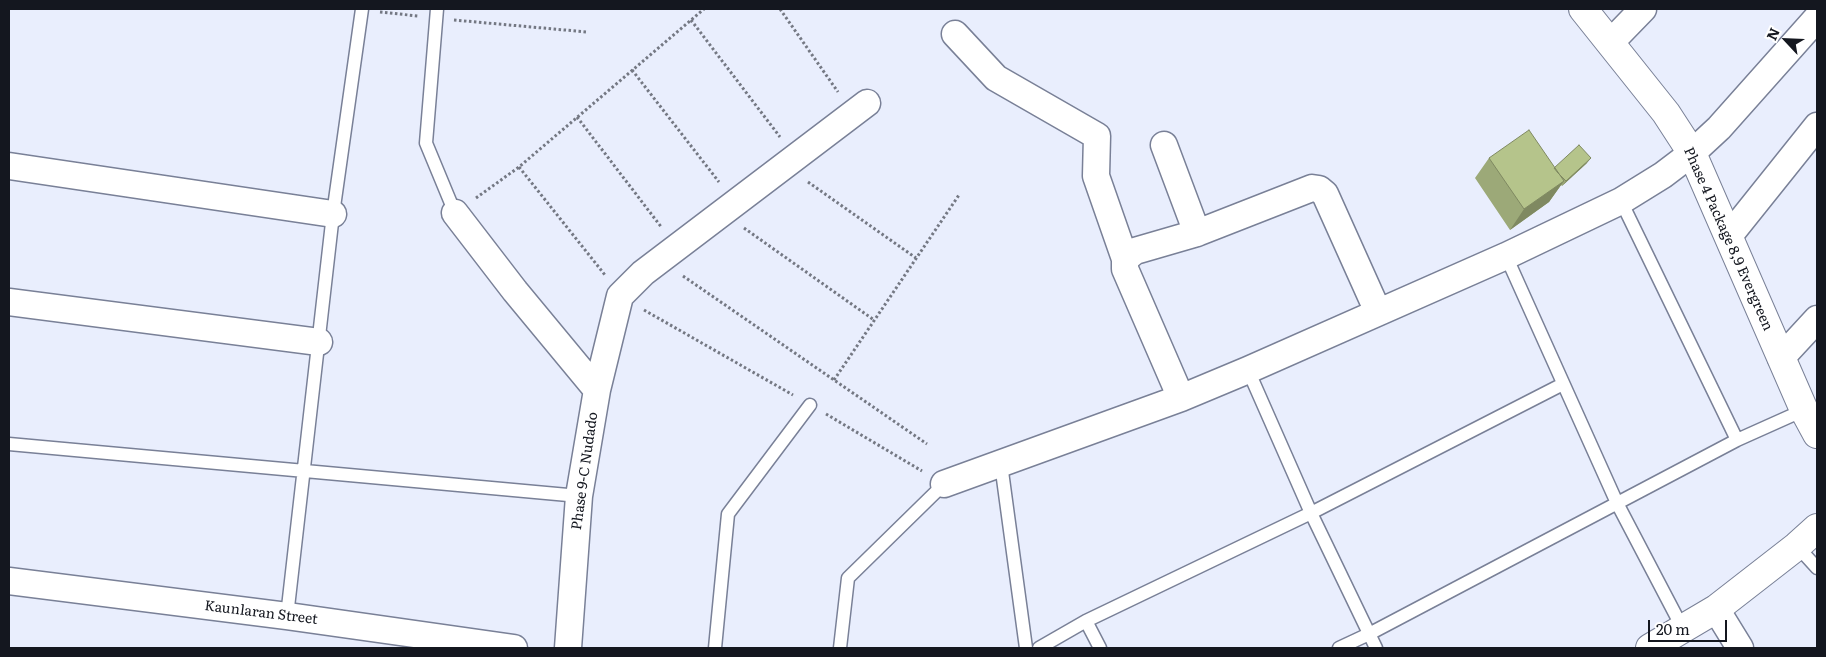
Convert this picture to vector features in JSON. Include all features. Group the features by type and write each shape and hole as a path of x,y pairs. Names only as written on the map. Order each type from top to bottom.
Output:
{"street":[{"name":"Phase 4 Package 8,9 Evergreen","path":"1584,9 1666,113 1692,153 1804,410 1817,434"},
{"path":"1610,43 1643,9"},
{"path":"944,484 1181,398 1248,370 1506,256 1621,200 1663,175 1692,153 1719,128 1817,18"},
{"path":"956,34 996,78 1098,136 1096,176 1125,259 1125,270 1181,398"},
{"path":"620,296 643,273 860,108"},
{"path":"1728,236 1817,126"},
{"path":"1164,145 1197,233"},
{"path":"9,166 333,214"},
{"path":"1125,259 1135,251 1197,233 1312,188 1319,189 1325,194 1378,312"},
{"path":"455,213 515,291 597,390"},
{"name":"Phase 9-C Nudado","path":"568,648 579,496 597,390 620,296"},
{"path":"9,302 319,342"},
{"path":"1781,358 1817,319"},
{"path":"1650,648 1716,608 1797,546 1817,528"},
{"name":"Kaunlaran Street","path":"9,581 287,616 514,648"},
{"path":"1716,608 1740,648"}],"lane":[{"path":"287,616 333,214 362,10"},
{"path":"437,13 426,143 455,213"},
{"path":"1621,200 1738,440"},
{"path":"1506,256 1617,503 1682,629"},
{"path":"1248,370 1311,513 1376,648"},
{"path":"1039,648 1086,621 1311,513 1563,384"},
{"path":"715,648 728,514 810,405"},
{"path":"1339,648 1738,440 1804,410"},
{"path":"9,444 579,496"},
{"path":"1001,464 1026,648"},
{"path":"840,648 848,578 944,484"},
{"path":"1797,546 1817,568"},
{"path":"1086,621 1100,648"}],"path":[{"path":"455,213 519,166 704,9"},
{"path":"780,9 860,108"},
{"path":"362,10 437,13 587,32"},
{"path":"691,20 790,161 916,258"},
{"path":"632,70 729,208 874,320"},
{"path":"577,117 668,254 834,380 927,444"},
{"path":"519,166 620,296 944,484"},
{"path":"834,380 959,195"}],"building":[{"path":"1529,130 1564,181 1524,209 1489,158"},
{"path":"1579,145 1591,158 1566,181 1554,168"}]}
